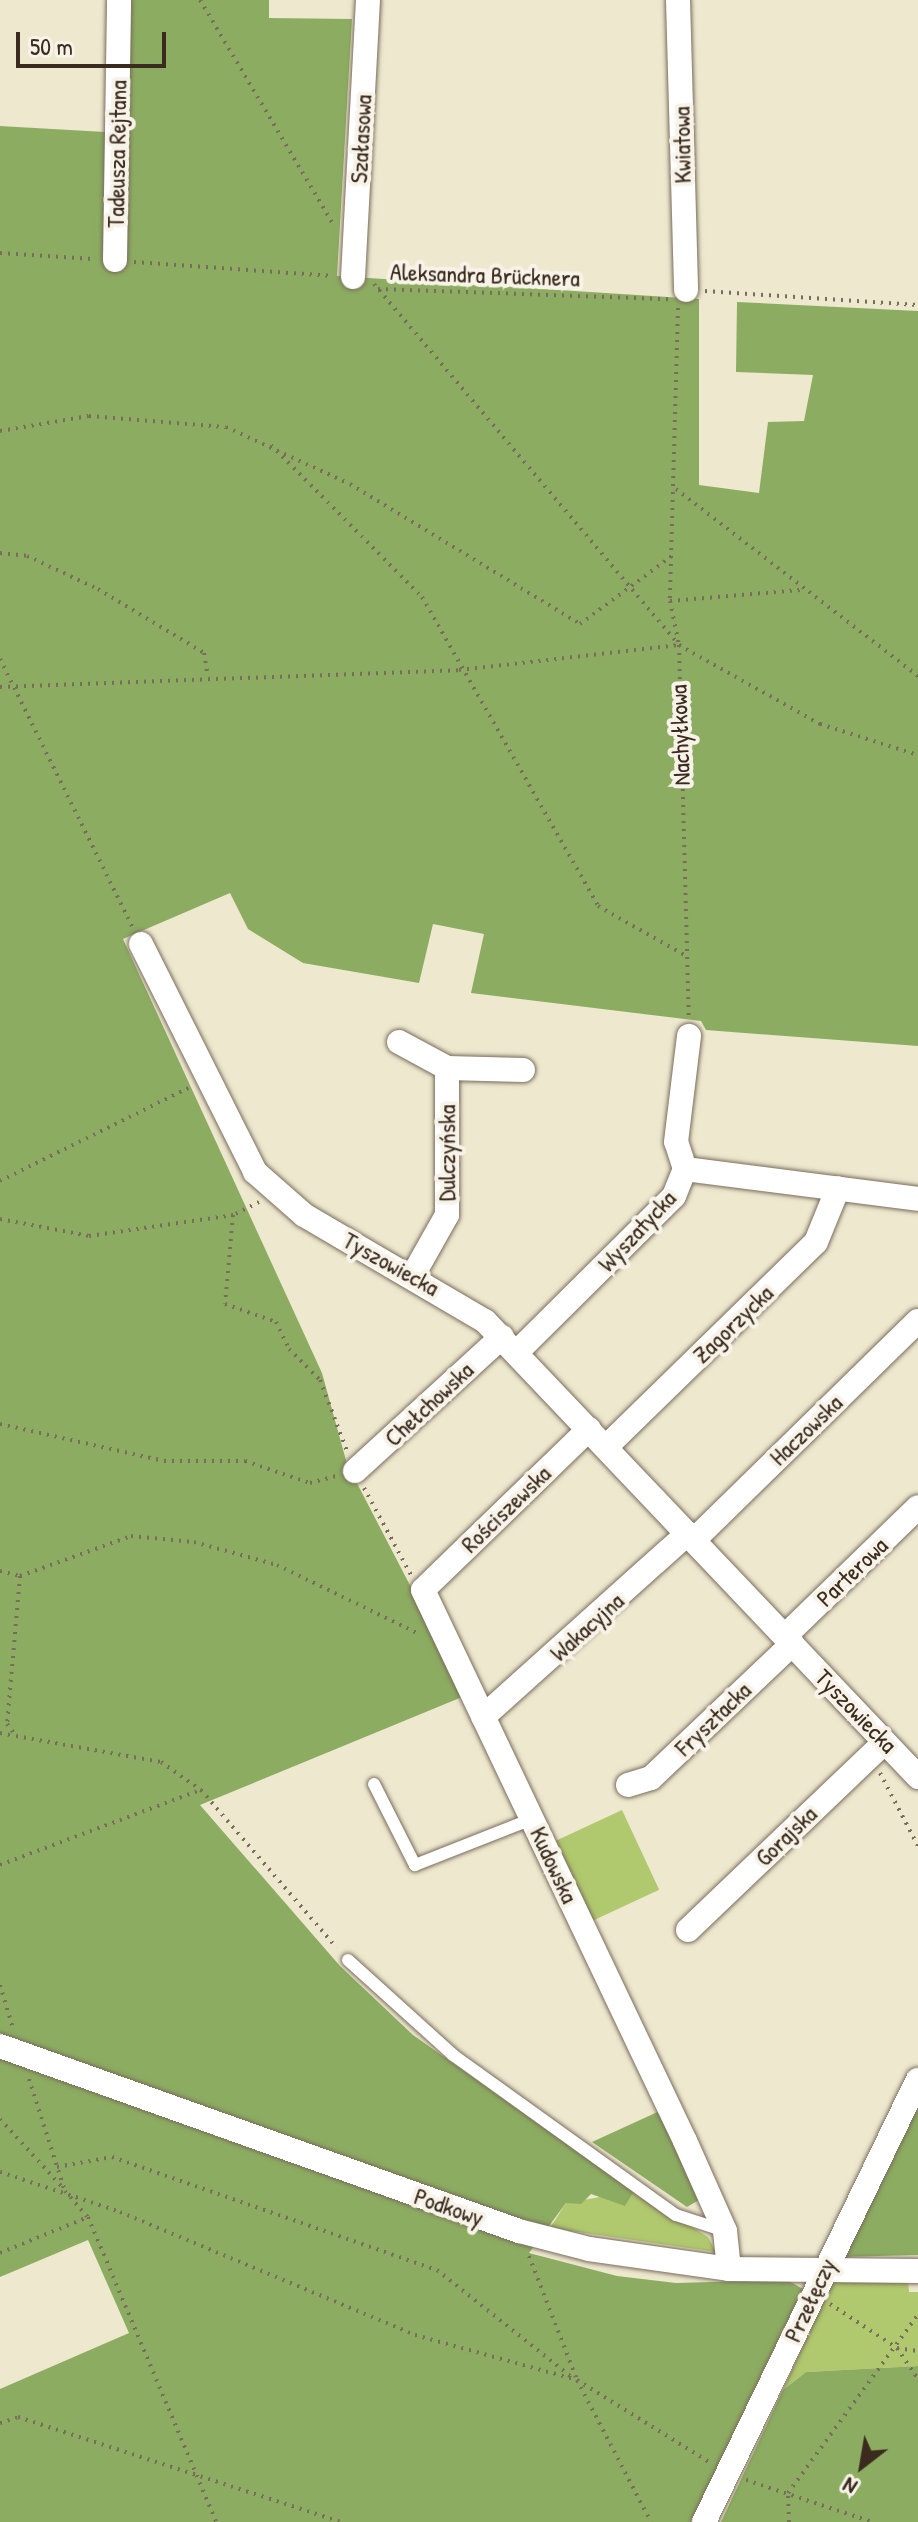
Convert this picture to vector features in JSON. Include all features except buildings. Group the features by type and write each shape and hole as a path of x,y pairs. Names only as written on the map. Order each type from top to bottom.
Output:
{"street":[{"name":"Tadeusza Rejtana","path":"115,260 119,0"},
{"name":"Szałasowa","path":"354,269 368,0"},
{"name":"Kwiatowa","path":"678,0 683,294"},
{"name":"Tyszowiecka","path":"141,944 243,1155 274,1192 412,1277 509,1344 918,1777"},
{"path":"685,1169 676,1142 689,1036"},
{"path":"399,1042 447,1068 523,1070"},
{"name":"Dulczyńska","path":"412,1277 447,1215 447,1068"},
{"name":"Wyszatycka","path":"509,1344 674,1196 685,1169 918,1199"},
{"name":"Zagorzycka","path":"598,1438 816,1242 838,1188"},
{"name":"Haczowska","path":"691,1537 918,1321"},
{"name":"Chełchowska","path":"355,1471 509,1344"},
{"name":"Rościszewska","path":"423,1590 598,1438"},
{"name":"Parterowa","path":"788,1640 918,1507"},
{"name":"Wakacyjna","path":"483,1717 691,1537"},
{"name":"Kudowska","path":"423,1590 725,2231 729,2269"},
{"name":"Frysztacka","path":"628,1785 651,1778 788,1640"},
{"name":"Gorajska","path":"688,1930 885,1742"},
{"name":"Podkowy","path":"10,2050 519,2231 818,2282 918,2271"},
{"name":"Przełęczy","path":"704,2522 918,2080"}],"lane":[{"path":"374,1784 415,1865 532,1819"},
{"path":"348,1960 453,2055 676,2215 725,2231"}],"path":[{"path":"200,0 354,269 378,289 630,591 679,645 820,724 918,755"},
{"name":"Aleksandra Brücknera","path":"0,253 354,269 378,289 683,294 918,305"},
{"name":"Nachyłkowa","path":"683,294 672,349 676,489 670,601 679,645 689,1036"},
{"path":"0,431 89,416 226,427 268,442 580,624 630,591 672,556"},
{"path":"268,442 422,597 459,670 598,906 688,957"},
{"path":"676,489 918,676"},
{"path":"0,553 27,556 98,589 204,653 208,677"},
{"path":"670,601 803,590"},
{"path":"0,687 11,683 459,670 679,645"},
{"path":"0,659 141,944"},
{"path":"0,1181 205,1079"},
{"path":"0,1219 89,1236 233,1215 274,1192"},
{"path":"233,1215 225,1304 276,1322 289,1349 320,1380 355,1471 423,1590"},
{"path":"0,1424 164,1461 245,1461 310,1483 355,1471"},
{"path":"0,1571 20,1576 131,1536 194,1542 277,1565 453,1652"},
{"path":"16,1736 7,1724 20,1576"},
{"path":"0,1733 161,1762 201,1790 348,1960"},
{"path":"0,1865 201,1790"},
{"path":"0,1985 10,2050 65,2191"},
{"path":"0,2119 88,2217 216,2522"},
{"path":"57,2167 112,2157 437,2270 577,2380 729,2474 872,2522"},
{"path":"0,2172 65,2191 415,2335 577,2380"},
{"path":"0,2253 88,2217"},
{"path":"519,2231 577,2380 651,2522"},
{"path":"818,2282 897,2348 918,2379"},
{"path":"789,2522 788,2493 897,2348 918,2315"},
{"path":"897,2348 918,2351"},
{"path":"0,2423 18,2417 193,2470 341,2522"}],"green space":[{"path":"110,0 269,0 269,18 352,19 337,276 699,299 699,485 759,493 768,422 804,421 813,375 736,372 737,302 918,311 918,1046 706,1030 701,1021 471,993 484,934 433,924 419,983 303,963 248,929 230,893 123,939 322,1373 347,1464 467,1695 200,1805 340,1966 413,2035 634,2191 625,2206 591,2194 581,2204 566,2203 529,2253 617,2276 676,2283 787,2280 803,2289 691,2522 0,2522 0,2389 129,2333 88,2240 0,2277 0,126 105,132"},
{"path":"622,1810 659,1890 589,1922 552,1843"},
{"path":"918,2107 918,2255 837,2257"},
{"path":"664,2109 704,2197 687,2207 592,2142"},
{"path":"634,2191 708,2237 716,2252 550,2228 566,2203"},
{"path":"833,2280 908,2280 909,2292 918,2292 918,2366 806,2372 783,2390"},
{"path":"918,2366 918,2522 721,2522 783,2390 806,2372"}]}
